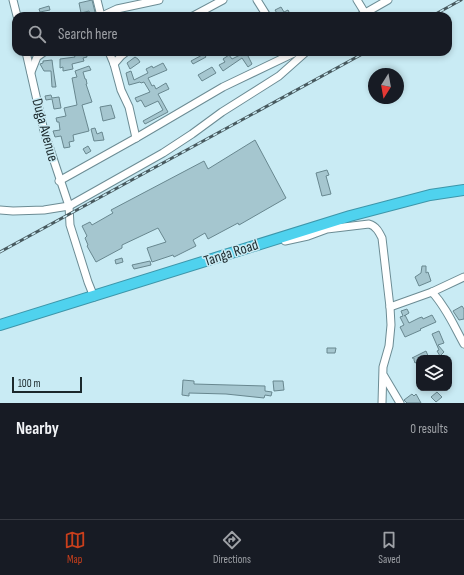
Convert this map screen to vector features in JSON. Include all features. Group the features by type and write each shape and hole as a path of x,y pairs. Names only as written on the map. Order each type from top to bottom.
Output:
{"highway":[{"name":"Tanga Road","path":"0,325 94,297 350,216 430,195 464,190"}],"street":[{"path":"13,0 16,12"},
{"path":"97,0 101,12"},
{"path":"111,12 117,9 159,0"},
{"path":"200,12 223,0"},
{"path":"257,0 264,12"},
{"path":"357,0 362,12"},
{"path":"368,12 388,0"},
{"name":"Duga Avenue","path":"27,56 44,131 69,206 70,225 94,297"},
{"path":"31,72 38,56"},
{"path":"111,56 121,90 129,107 136,138"},
{"path":"114,64 120,56"},
{"path":"60,180 223,87 283,56"},
{"path":"0,210 44,210 69,206 175,146 222,112 279,76 302,56"},
{"path":"255,246 308,236 327,229 369,224 374,226 382,238 391,325 389,346 383,367 384,375 382,403"},
{"path":"390,307 432,292 464,277"},
{"path":"432,292 440,300 447,311 464,344"},
{"path":"384,375 400,403"}],"building":[{"path":"92,0 95,12 81,12 79,3"},
{"path":"49,6 50,10 40,12 39,9"},
{"path":"281,7 284,12 276,12 275,10"},
{"path":"200,56 206,57 193,64 191,61"},
{"path":"230,56 232,59 238,56 248,56 252,64 248,67 242,58 223,71 219,65 225,62 223,59"},
{"path":"87,57 83,58 84,61 72,64 73,69 63,71 63,67 60,68 60,59"},
{"path":"135,57 140,62 130,69 127,63"},
{"path":"52,60 56,87 52,87 51,71 44,71 40,64 43,63 43,61"},
{"path":"163,63 167,70 148,78 152,86 154,85 156,89 166,83 169,89 158,94 168,112 145,124 143,121 163,110 158,101 145,107 141,100 137,102 135,98 150,92 144,82 129,85 126,73 131,71 134,80 148,73 146,69 152,66 153,68"},
{"path":"89,66 91,70 83,72 92,102 82,105 89,131 73,135 74,141 69,142 70,147 64,148 61,136 55,137 53,131 60,130 59,122 57,122 56,118 66,116 64,108 77,105 72,78 77,77 75,71"},
{"path":"212,67 216,73 202,81 198,75"},
{"path":"51,95 52,98 59,97 61,108 54,109 52,99 46,100 45,96"},
{"path":"111,105 115,118 103,121 100,107"},
{"path":"95,128 97,134 102,132 104,140 94,141 91,129"},
{"path":"255,140 286,198 239,225 238,223 208,239 205,233 193,240 196,246 174,257 173,255 152,262 147,248 166,242 158,228 122,245 122,248 96,262 87,246 88,245 85,238 87,236 82,226 90,222 92,225 113,213 111,210 204,161 208,169"},
{"path":"88,146 91,151 86,154 83,149"},
{"path":"327,170 329,175 326,176 331,194 322,196 316,173"},
{"path":"122,258 123,262 116,264 115,260"},
{"path":"150,261 151,265 134,269 132,265"},
{"path":"422,266 426,266 426,273 428,272 431,281 419,286 415,277 421,273"},
{"path":"462,306 464,309 464,319 459,320 453,311"},
{"path":"407,309 409,313 405,315 409,323 419,318 422,317 423,319 432,315 436,322 405,337 400,327 404,325 400,317 403,316 401,311"},
{"path":"439,331 444,343 438,345 444,352 441,355 437,351 439,350 432,334"},
{"path":"327,348 336,348 335,353 327,353"},
{"path":"426,351 428,355 418,355"},
{"path":"416,356 416,362 414,358 412,358"},
{"path":"183,380 194,381 194,384 265,386 265,391 272,392 271,396 265,395 264,398 226,394 189,393 189,396 182,395"},
{"path":"273,381 283,381 284,390 274,391"},
{"path":"437,392 442,397 436,402 431,397"},
{"path":"412,394 414,396 416,394 421,403 407,403 404,400"}],"railway":[{"path":"439,12 461,0"},
{"path":"0,252 359,56"}]}
